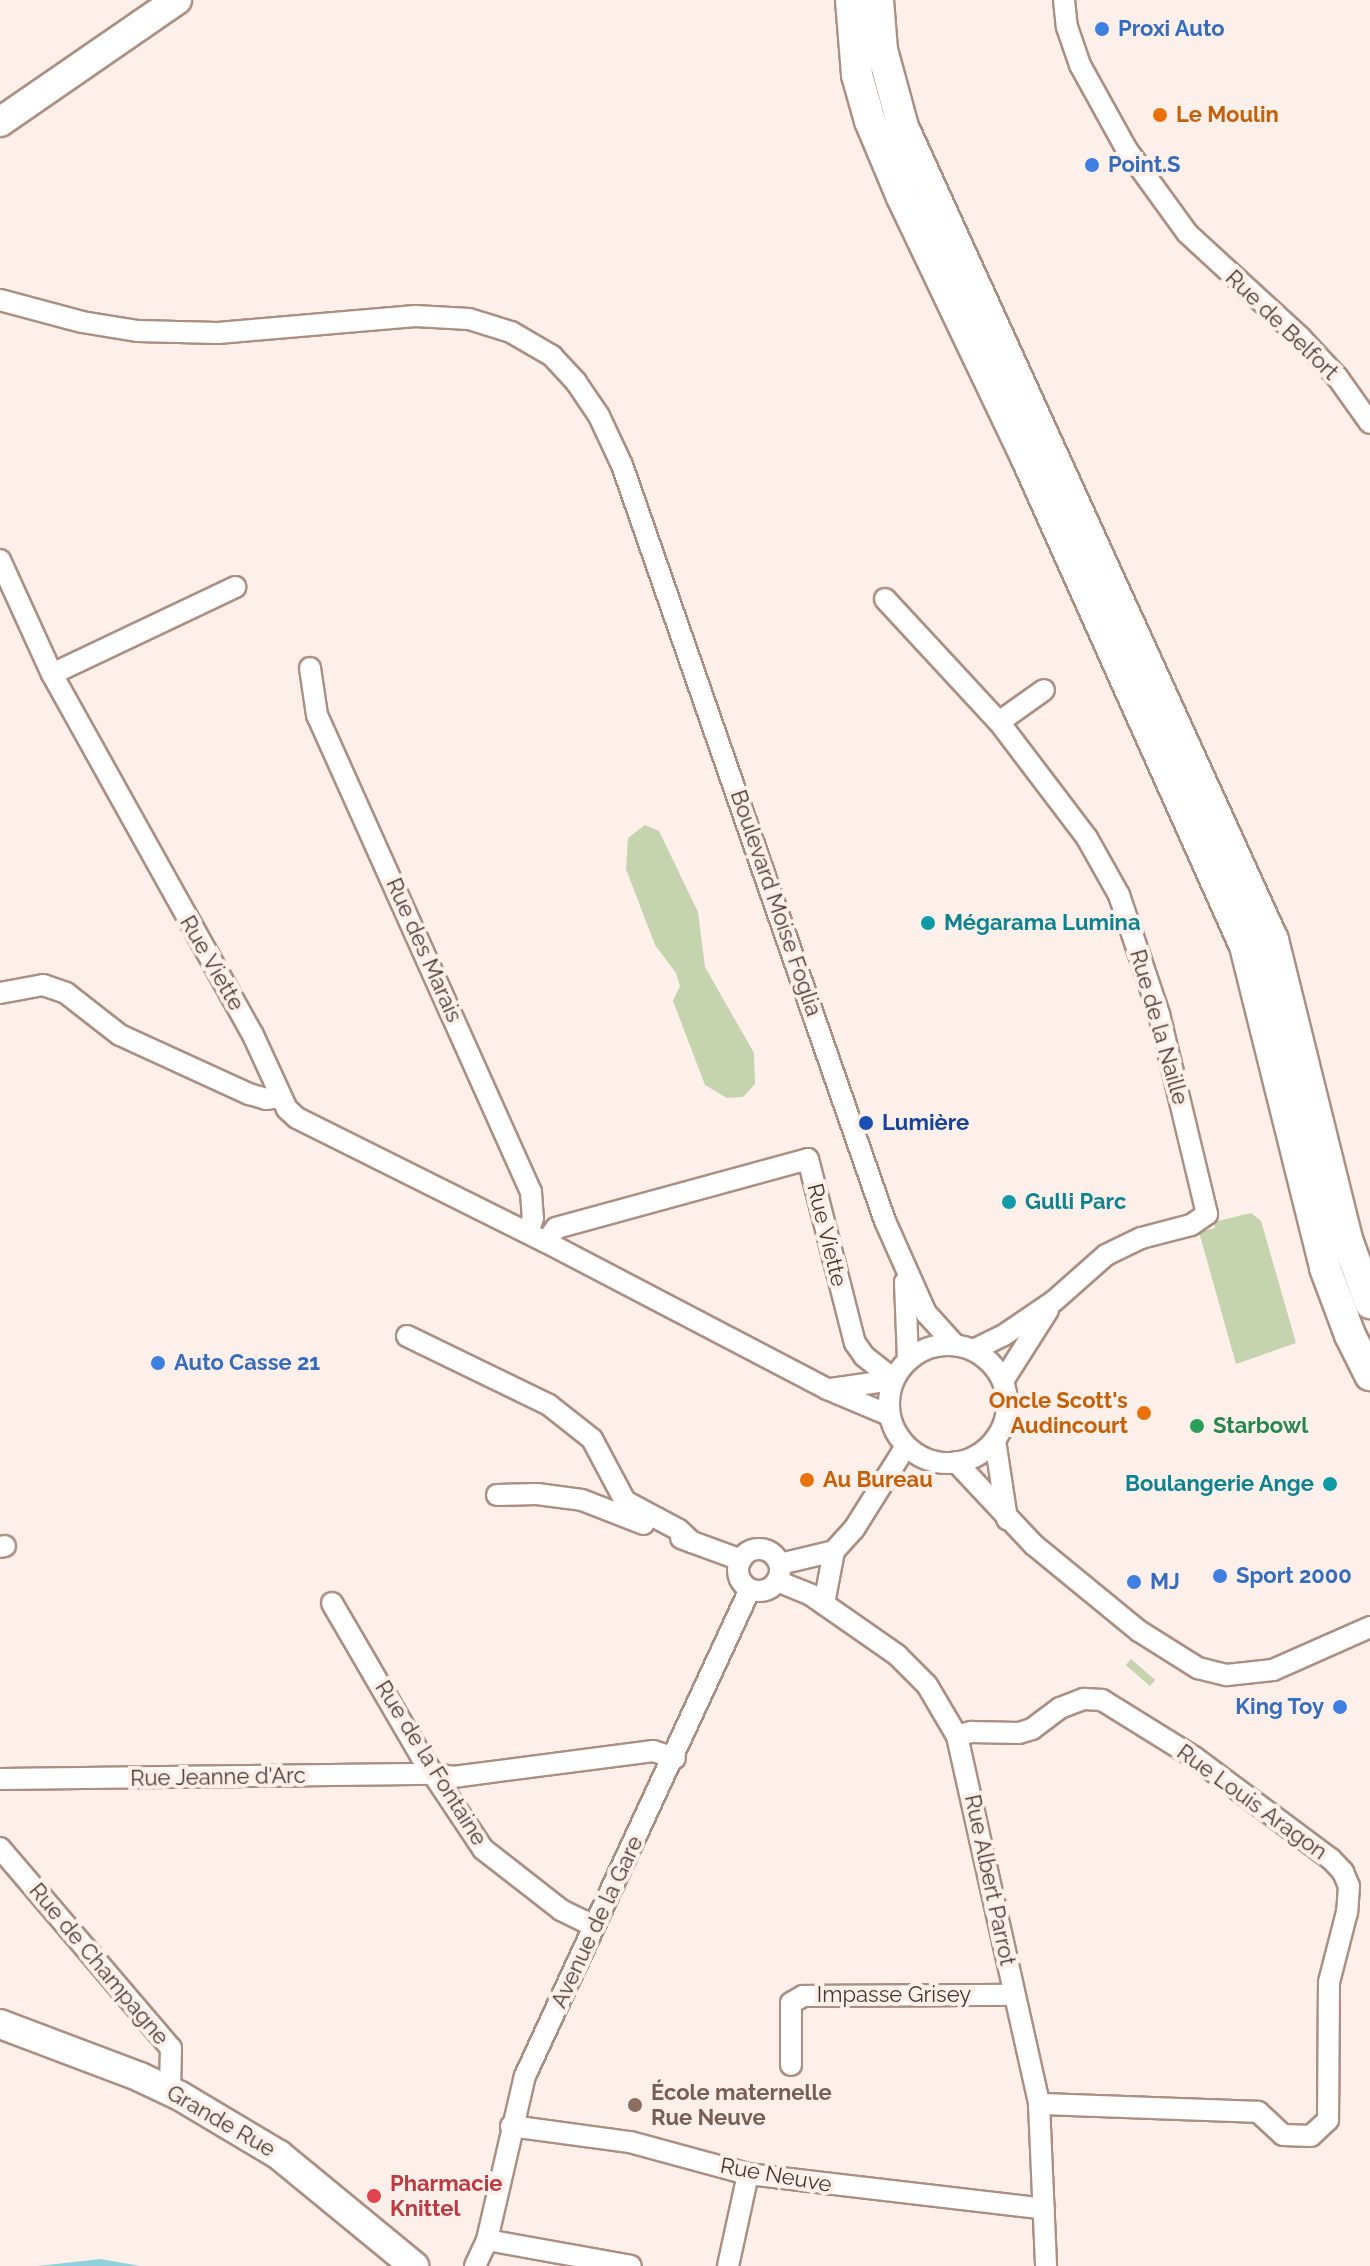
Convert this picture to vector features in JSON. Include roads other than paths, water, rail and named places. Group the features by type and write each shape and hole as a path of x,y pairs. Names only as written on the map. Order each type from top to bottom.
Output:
{"main road":[{"path":"851,0 857,75 870,121 902,197 1026,457 1245,946 1262,1001 1325,1268 1350,1335 1370,1375"},
{"path":"878,0 882,50 903,127 1273,940 1348,1242 1370,1303"}],"street":[{"path":"0,122 177,0"},
{"name":"Rue de Belfort","path":"1064,0 1067,27 1080,65 1127,150 1187,233 1301,338 1338,378 1370,423"},
{"name":"Boulevard Moise Foglia","path":"0,300 82,322 138,331 218,333 415,316 469,319 511,332 552,356 576,382 599,416 622,465 905,1270 926,1313 964,1347"},
{"name":"Rue Viette","path":"0,560 52,674 253,1035 280,1097 297,1118 537,1237 827,1389 889,1415"},
{"path":"52,674 235,587"},
{"name":"Rue de la Naille","path":"885,599 999,722 1087,838 1119,895 1159,1014 1207,1214 1191,1225 1141,1238 1106,1255 1054,1301"},
{"name":"Rue des Marais","path":"310,668 317,715 531,1192 537,1237"},
{"path":"999,722 1044,690"},
{"path":"0,993 43,985 66,993 120,1035 249,1094 266,1099 280,1097"},
{"name":"Rue Viette","path":"537,1237 556,1228 808,1159 855,1343 864,1356 893,1380"},
{"name":"Boulevard Moise Foglia","path":"905,1270 908,1360"},
{"path":"964,1347 996,1368 1003,1381 1007,1412 995,1440 980,1454 956,1462 922,1457 906,1446 889,1415 893,1380 908,1360 922,1350 964,1347 1004,1335 1054,1301"},
{"path":"1003,1381 1054,1301"},
{"path":"407,1336 549,1405 592,1439 625,1501 679,1530 692,1542"},
{"path":"827,1389 893,1380"},
{"path":"995,1440 1007,1519"},
{"path":"778,1573 772,1553 758,1549 741,1560 738,1573 750,1589 768,1589 778,1573 834,1551 854,1529 906,1446"},
{"path":"956,1462 1034,1545 1139,1631 1198,1668 1227,1675 1260,1673 1296,1661 1349,1634 1370,1627"},
{"path":"497,1495 537,1494 582,1500 741,1560"},
{"path":"824,1604 834,1551"},
{"name":"Rue Albert Parrot","path":"778,1573 897,1655 927,1685 957,1736 1039,2104 1046,2266"},
{"name":"Avenue de la Gare","path":"475,2266 487,2240 525,2076 675,1758 750,1589"},
{"name":"Rue de la Fontaine","path":"332,1603 421,1756 483,1849 561,1910 594,1926"},
{"path":"1349,1634 1370,1618"},
{"name":"Rue Louis Aragon","path":"957,1736 971,1732 1019,1733 1032,1729 1060,1708 1084,1699 1102,1700 1194,1757 1331,1859 1349,1886 1347,1912 1329,1982 1328,2120 1311,2136 1283,2135 1258,2112 1039,2104"},
{"name":"Rue Jeanne d'Arc","path":"0,1779 435,1774 453,1777 653,1751 675,1758"},
{"name":"Rue de Champagne","path":"0,1848 171,2048 170,2090"},
{"name":"Impasse Grisey","path":"791,2065 791,2003 803,1996 1014,1995"},
{"name":"Grande Rue","path":"0,2024 170,2090 279,2155 414,2266"},
{"name":"Rue Neuve","path":"511,2126 630,2142 748,2174 1044,2209"},
{"path":"728,2266 748,2174"},
{"path":"487,2240 631,2266"}],"water":[{"path":"100,2259 141,2266 38,2266 47,2265"}],"place":[{"name":"Proxi Auto","path":"1102,29"},
{"name":"Le Moulin","path":"1160,115"},
{"name":"Point.S","path":"1092,165"},
{"name":"Mégarama Lumina","path":"928,923"},
{"name":"Lumière","path":"866,1123"},
{"name":"Gulli Parc","path":"1009,1202"},
{"name":"Auto Casse 21","path":"158,1363"},
{"name":"Oncle Scott's Audincourt","path":"1144,1413"},
{"name":"Starbowl","path":"1197,1426"},
{"name":"Au Bureau","path":"807,1480"},
{"name":"Boulangerie Ange","path":"1330,1484"},
{"name":"Sport 2000","path":"1220,1576"},
{"name":"MJ","path":"1134,1582"},
{"name":"King Toy","path":"1340,1707"},
{"name":"École maternelle Rue Neuve","path":"635,2105"},
{"name":"Pharmacie Knittel","path":"374,2196"}]}
